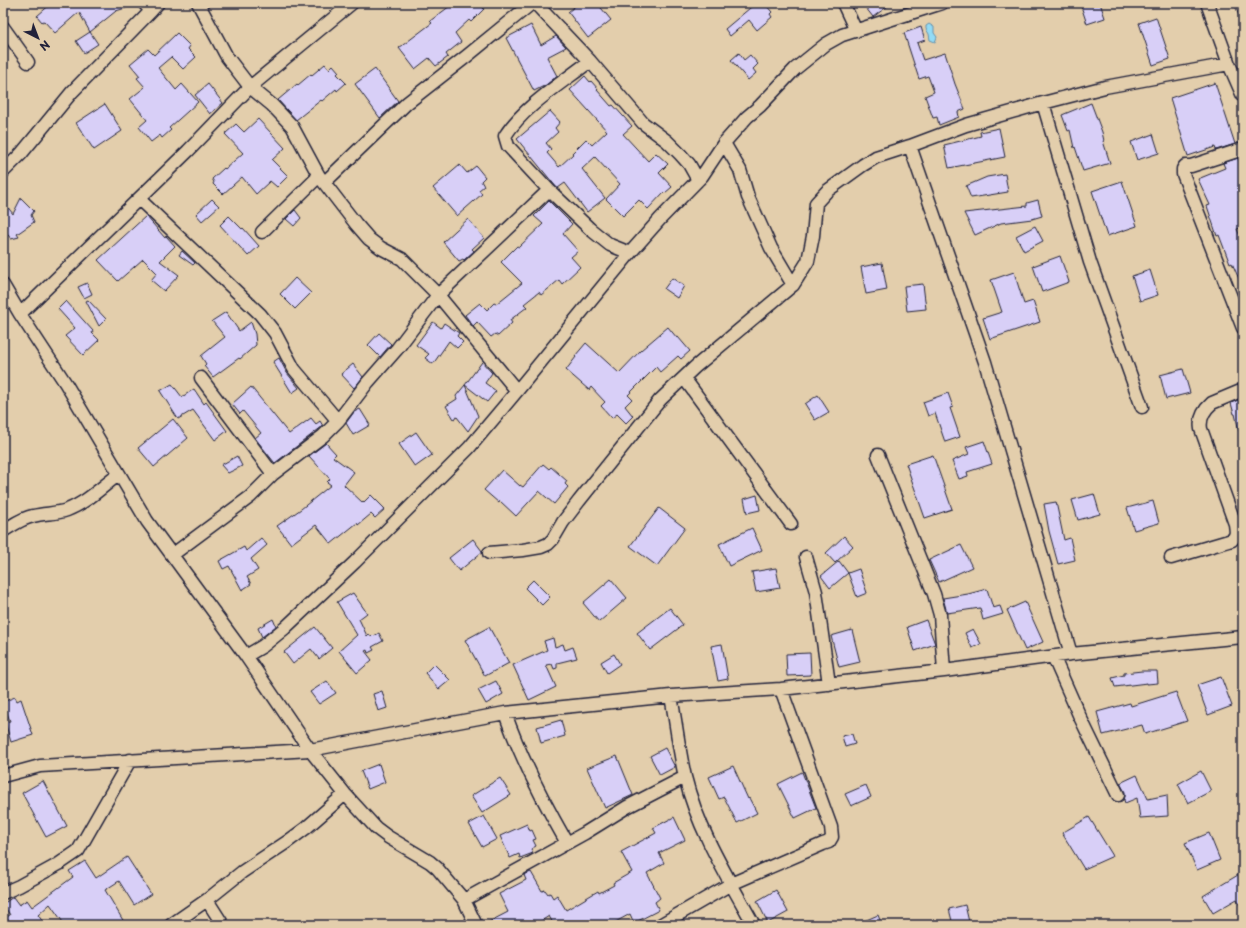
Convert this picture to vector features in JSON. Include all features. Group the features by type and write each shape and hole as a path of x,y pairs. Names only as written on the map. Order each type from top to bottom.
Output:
{"street":[{"path":"198,3 227,57 250,88 272,106 292,126 322,179 356,224 369,239 381,248 402,259 438,295 517,390"},
{"path":"20,314 139,199 250,88 352,3"},
{"path":"262,232 407,102 532,3"},
{"path":"535,3 590,61 643,123 667,141 680,154 689,164 698,180"},
{"path":"843,3 856,31"},
{"path":"246,656 263,646 285,628 349,568 469,448 630,253 709,168 724,143 747,117 760,106 802,63 826,44 842,35 942,3"},
{"path":"1207,3 1229,64 1243,96"},
{"path":"3,172 72,92 151,6"},
{"path":"3,27 28,62"},
{"path":"590,61 514,122 505,136 508,146 549,190 601,238 610,245 630,253"},
{"path":"489,553 541,547 548,544 553,539 578,501 660,400 793,285 808,261 813,236 816,203 827,191 876,157 966,125 1043,102 1105,87 1229,64"},
{"path":"1043,102 1090,262 1142,407"},
{"path":"724,143 740,170 748,197 771,248 793,285"},
{"path":"910,146 986,362 1070,654"},
{"path":"1243,149 1191,166 1185,166 1183,169 1183,174 1243,328"},
{"path":"172,555 250,497 273,474 323,436 338,421 368,382 397,349 438,295 549,190"},
{"path":"139,199 260,314 275,333 294,369 338,421"},
{"path":"3,285 20,314 66,384 146,521 246,656 310,750 345,794 381,833 430,862 437,868 464,900 476,925"},
{"path":"202,378 273,474"},
{"path":"684,378 791,524"},
{"path":"1171,558 1232,540 1236,537 1235,524 1201,429 1200,422 1205,411 1212,403 1243,390"},
{"path":"878,455 934,594 940,615 944,671"},
{"path":"3,531 27,517 69,510 84,501 118,475"},
{"path":"806,557 816,592 829,684"},
{"path":"3,776 40,766 310,750 505,713 671,696 781,689 944,671 1070,654 1243,637"},
{"path":"1053,656 1080,717 1118,795"},
{"path":"660,925 731,884 828,842 832,837 831,827 781,689"},
{"path":"671,696 685,777 698,815 710,844 754,925"},
{"path":"505,713 515,743 538,791 567,843"},
{"path":"3,893 59,864 78,851 130,760"},
{"path":"464,900 685,777"},
{"path":"170,925 207,900 242,872 306,828 345,794"},
{"path":"207,900 223,925"}],"water":[{"path":"929,24 934,27 934,33 937,37 935,42 930,40 926,29 926,26"}],"building":[{"path":"52,3 135,3 135,5 116,11 90,32 79,12 55,33 37,16"},
{"path":"454,3 479,3 484,9 471,22 469,20 455,33 461,42 446,54 448,57 436,66 429,58 415,69 399,48 432,23 430,21"},
{"path":"579,3 597,3 611,20 588,38 568,12"},
{"path":"756,3 764,3 772,12 770,14 772,17 757,30 749,20 730,36 725,29"},
{"path":"862,3 892,3 873,17"},
{"path":"1080,3 1100,3 1105,18 1087,24"},
{"path":"1156,17 1170,59 1153,65 1139,23"},
{"path":"531,25 541,45 556,36 566,47 547,57 557,76 546,85 534,91 506,38"},
{"path":"921,27 925,40 917,43 923,60 945,53 965,109 958,112 959,117 939,125 937,117 933,118 925,96 934,92 928,76 919,79 904,33"},
{"path":"90,32 98,44 84,53 76,41"},
{"path":"177,33 190,46 188,49 196,57 183,69 171,57 158,68 176,90 182,84 198,102 169,128 171,130 162,138 160,135 151,142 139,127 147,120 130,99 145,87 137,78 140,76 130,64 148,49 154,55"},
{"path":"739,53 744,60 750,55 758,64 753,69 756,73 748,80 731,60"},
{"path":"325,64 329,69 333,65 339,72 337,74 346,83 337,91 336,89 322,101 321,100 296,120 278,100"},
{"path":"375,69 398,101 380,118 355,84"},
{"path":"585,76 598,89 597,90 611,106 613,105 632,126 623,134 648,161 656,153 668,164 659,173 672,187 665,193 664,192 648,209 639,200 623,216 606,199 620,184 595,157 582,169 605,198 587,212 565,183 557,188 517,139 550,111 560,122 555,128 558,132 546,143 551,149 547,153 559,167 586,139 592,145 607,131 570,90"},
{"path":"1215,83 1235,144 1216,150 1215,147 1188,156 1170,98"},
{"path":"208,84 223,103 210,114 195,95"},
{"path":"1091,103 1102,132 1103,141 1110,163 1083,171 1075,147 1074,148 1070,130 1068,131 1062,115"},
{"path":"105,104 122,131 94,150 76,123"},
{"path":"258,119 285,148 272,160 288,176 277,187 270,181 256,194 242,177 223,194 213,184 214,182 212,179 243,153 225,134 236,124 244,132"},
{"path":"999,128 1005,157 949,168 944,145 981,136 980,132"},
{"path":"1153,134 1159,153 1137,160 1131,142"},
{"path":"1238,158 1243,170 1243,224 1239,225 1240,228 1237,229 1243,244 1243,288 1232,263 1230,264 1219,235 1217,236 1207,206 1210,205 1198,179 1225,168 1223,163"},
{"path":"460,165 467,173 476,166 485,177 481,181 484,186 479,190 482,194 457,216 433,188"},
{"path":"1005,174 1008,192 971,198 966,186 987,177"},
{"path":"1122,181 1137,226 1107,236 1092,191"},
{"path":"21,198 34,211 31,215 34,222 17,234 19,237 11,239 3,228 3,201 13,214"},
{"path":"212,199 219,206 202,221 196,214"},
{"path":"1038,200 1042,216 1032,219 1001,223 975,235 964,213 1027,206 1027,203"},
{"path":"549,201 572,224 563,234 578,251 571,257 580,267 562,284 559,280 541,295 539,292 524,304 527,307 510,320 512,323 498,336 495,334 491,337 477,322 473,326 465,315 480,303 487,310 494,303 496,304 522,283 501,262 543,224 534,216"},
{"path":"295,210 301,218 294,226 286,219"},
{"path":"146,216 165,238 166,236 175,246 160,261 179,275 164,291 151,280 157,273 143,259 118,281 98,260"},
{"path":"229,216 242,229 243,228 259,246 248,256 220,225"},
{"path":"468,219 484,238 472,249 474,251 464,260 459,261 443,242"},
{"path":"1035,226 1043,241 1024,251 1016,236"},
{"path":"182,251 195,263 193,265 179,255"},
{"path":"1060,256 1069,282 1042,292 1033,266"},
{"path":"882,263 887,290 866,294 861,267"},
{"path":"1150,270 1158,295 1140,301 1132,276"},
{"path":"1014,272 1024,304 1033,301 1040,322 990,339 983,318 1002,312 991,280"},
{"path":"295,278 311,293 295,309 280,294"},
{"path":"672,278 684,286 677,298 664,289"},
{"path":"87,283 92,294 84,298 78,287"},
{"path":"923,284 926,309 907,311 904,286"},
{"path":"88,300 106,319 99,326 86,301"},
{"path":"66,301 93,331 92,333 99,340 83,355 65,336 75,328 58,309"},
{"path":"226,312 239,331 251,322 255,334 256,345 240,359 239,358 213,377 204,366 206,364 201,356 225,337 212,321"},
{"path":"433,322 441,328 444,323 459,333 457,336 463,342 457,348 449,341 433,364 425,358 429,354 416,345"},
{"path":"668,327 690,351 681,359 678,356 660,372 656,367 628,395 632,399 625,406 633,416 626,423 617,414 612,418 601,406 605,402 591,387 589,390 566,370 586,343 619,373 641,350"},
{"path":"379,333 391,344 380,357 368,345"},
{"path":"279,358 287,373 299,388 292,393 273,362"},
{"path":"482,362 492,373 485,383 496,391 487,402 465,385"},
{"path":"353,364 363,377 354,388 341,374"},
{"path":"1183,369 1190,393 1166,399 1160,375"},
{"path":"172,384 182,397 194,389 204,404 206,402 227,431 215,440 193,410 178,419 160,391"},
{"path":"465,385 478,416 468,431 457,417 454,419 446,406 457,399 456,396"},
{"path":"251,387 289,434 311,418 316,424 320,421 323,426 275,463 255,438 261,433 243,411 240,414 232,404"},
{"path":"948,393 953,407 950,408 960,437 945,442 935,413 928,416 923,402"},
{"path":"818,395 829,412 815,420 805,404"},
{"path":"1243,398 1243,431 1239,431 1231,403"},
{"path":"360,409 370,425 353,435 346,423 354,412"},
{"path":"173,419 188,438 154,467 138,448"},
{"path":"416,432 432,455 415,467 399,444"},
{"path":"984,441 992,464 967,472 968,476 959,479 952,461 969,454 966,447"},
{"path":"326,443 336,454 333,457 354,472 344,485 363,503 371,495 385,509 375,518 371,514 358,525 357,523 331,544 316,525 291,544 277,526 331,485 327,482 330,479 309,456"},
{"path":"933,455 952,509 925,518 906,464"},
{"path":"237,456 242,466 228,473 221,465"},
{"path":"543,464 549,469 551,467 567,481 565,484 568,487 554,504 539,491 516,516 500,501 499,503 484,490 502,470 523,487"},
{"path":"1094,494 1100,514 1078,520 1072,500"},
{"path":"757,495 760,510 747,513 744,499"},
{"path":"1153,501 1159,523 1134,530 1127,508"},
{"path":"1056,502 1064,540 1070,538 1075,560 1058,564 1049,531 1044,504"},
{"path":"659,508 685,528 657,566 630,546"},
{"path":"752,528 762,550 729,566 719,544"},
{"path":"844,536 853,546 835,563 826,553"},
{"path":"261,538 267,545 251,559 258,570 247,577 251,584 242,590 229,566 223,569 219,561 244,547 246,551"},
{"path":"473,539 482,552 459,571 449,558"},
{"path":"961,545 972,567 939,582 929,560"},
{"path":"839,561 848,573 830,588 821,576"},
{"path":"776,568 780,588 756,592 752,572"},
{"path":"859,569 867,593 857,597 848,573"},
{"path":"611,579 627,598 599,622 583,603"},
{"path":"533,580 550,597 542,605 525,588"},
{"path":"987,589 993,608 1000,606 1003,614 983,620 980,608 947,613 943,598"},
{"path":"353,593 367,613 359,619 367,636 369,634 371,637 379,633 383,641 372,647 374,650 368,653 367,650 365,651 372,660 357,673 339,651 357,635 337,602"},
{"path":"1025,602 1043,642 1025,650 1007,610"},
{"path":"670,608 683,625 650,650 637,633"},
{"path":"273,619 276,626 262,637 258,628"},
{"path":"926,620 935,644 915,651 907,627"},
{"path":"315,627 332,648 319,659 311,649 293,664 284,652"},
{"path":"489,627 509,663 485,676 465,640"},
{"path":"973,629 981,644 972,648 965,633"},
{"path":"852,630 860,662 839,667 831,636"},
{"path":"553,638 555,647 563,644 565,650 573,647 577,658 557,663 557,668 554,669 552,664 546,665 556,687 529,700 513,665 547,650 544,641"},
{"path":"722,644 728,679 718,681 711,646"},
{"path":"810,653 811,675 787,676 786,654"},
{"path":"614,654 620,664 607,673 601,662"},
{"path":"434,664 450,680 439,689 425,673"},
{"path":"1157,671 1158,683 1115,687 1112,678 1124,675 1124,673"},
{"path":"1221,677 1232,706 1208,715 1197,685"},
{"path":"327,681 336,693 319,704 310,692"},
{"path":"496,681 503,694 486,704 478,690"},
{"path":"382,691 387,708 378,711 373,694"},
{"path":"1176,692 1187,721 1145,734 1142,725 1103,735 1097,712 1130,703 1131,706"},
{"path":"15,697 17,701 21,699 33,735 11,742 5,722 10,721 3,702"},
{"path":"561,720 565,736 541,743 537,727"},
{"path":"852,734 855,744 845,747 842,736"},
{"path":"665,748 675,767 660,775 650,756"},
{"path":"617,756 633,795 605,808 587,768"},
{"path":"379,764 385,782 368,789 361,771"},
{"path":"733,766 748,799 749,798 757,813 737,823 724,797 719,799 709,777"},
{"path":"1201,771 1211,791 1188,803 1178,784"},
{"path":"802,772 816,808 795,818 778,784"},
{"path":"1137,775 1148,799 1167,795 1168,816 1140,818 1137,798 1125,803 1125,792 1120,783"},
{"path":"500,778 511,795 482,813 471,796"},
{"path":"43,781 67,826 46,837 22,793"},
{"path":"866,785 871,797 851,806 845,794"},
{"path":"484,816 497,839 482,847 469,824"},
{"path":"674,817 685,840 659,853 664,863 647,873 660,898 655,902 659,910 634,923 630,914 610,925 554,925 549,916 535,925 483,925 508,912 499,894 526,880 524,875 531,872 542,891 545,890 548,894 550,893 553,898 557,895 566,910 598,891 599,893 614,885 613,883 632,872 621,852 656,833 653,828"},
{"path":"1089,817 1113,856 1084,869 1062,833"},
{"path":"527,824 530,831 532,830 536,839 533,840 536,846 531,849 533,853 520,858 519,854 510,858 500,836"},
{"path":"1209,833 1220,860 1197,870 1185,843"},
{"path":"127,857 151,894 134,905 119,881 105,890 124,922 119,925 65,925 50,904 38,915 45,925 3,925 3,919 10,915 3,904 13,897 19,905 27,900 32,907 73,877 69,871 85,861 96,878"},
{"path":"1243,872 1243,911 1237,899 1213,913 1203,896"},
{"path":"776,890 788,912 768,923 757,901"},
{"path":"965,905 969,922 953,925 949,909"},
{"path":"878,915 882,925 855,925"}],"railway":[{"path":"1236,3 1243,21"}]}
